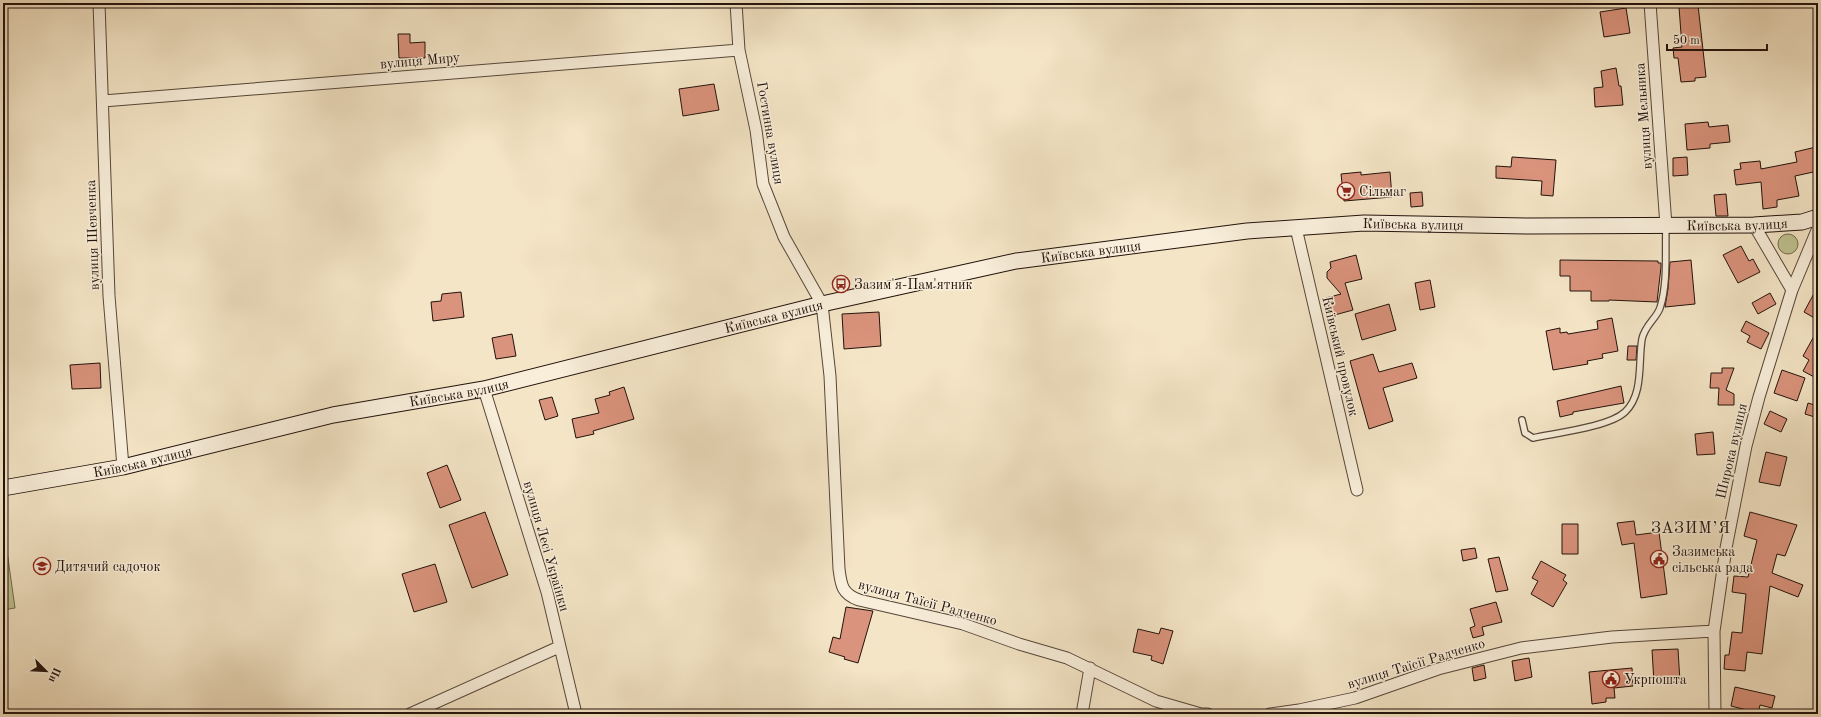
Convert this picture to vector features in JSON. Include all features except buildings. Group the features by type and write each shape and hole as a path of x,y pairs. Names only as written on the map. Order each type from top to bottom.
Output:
{"street":[{"name":"вулиця Шевченка","path":"99,3 109,296 124,467"},
{"name":"Гостинна вулиця","path":"736,3 739,50 756,130 763,184 784,237 822,304"},
{"name":"вулиця Мельника","path":"1650,3 1666,226"},
{"name":"вулиця Миру","path":"103,101 739,50"},
{"name":"Київська вулиця","path":"3,488 124,467 333,415 484,389 822,304 1016,261 1240,232 1364,223 1530,226 1754,226 1802,222 1818,217"},
{"path":"1754,226 1792,290"},
{"name":"Київський провулок","path":"1296,228 1357,490"},
{"name":"Широка вулиця","path":"1715,714 1714,631 1726,548 1746,446 1759,397 1792,290 1818,228"},
{"name":"вулиця Таїсії Радченко","path":"822,304 830,376 839,569 841,583 846,594 859,600 963,624 1019,644 1067,658 1156,701 1201,714 1208,714"},
{"name":"вулиця Лесі Українки","path":"484,389 547,592 576,714"},
{"name":"вулиця Таїсії Радченко","path":"1270,714 1300,710 1355,698 1438,669 1521,648 1612,637 1714,631"},
{"path":"410,714 559,647"},
{"path":"1082,714 1090,668"}],"lane":[{"path":"1522,420 1525,433 1533,438 1610,421 1626,411 1637,395 1643,338 1648,324 1659,310 1663,294 1666,226"}],"green space":[{"path":"1788,234 1795,237 1798,244 1795,251 1788,254 1781,251 1778,244 1781,237"},
{"path":"3,523 15,608 3,610"}],"place":[{"name":"Сільмаг","path":"1346,191"},
{"name":"Зазим'я-Пам'ятник","path":"841,284"},
{"name":"Зазимська сільська рада","path":"1659,559"},
{"name":"Дитячий садочок","path":"42,566"},
{"name":"Укрпошта","path":"1611,679"}],"district":[{"name":"ЗАЗИМ’Я","path":"1691,527"}]}
